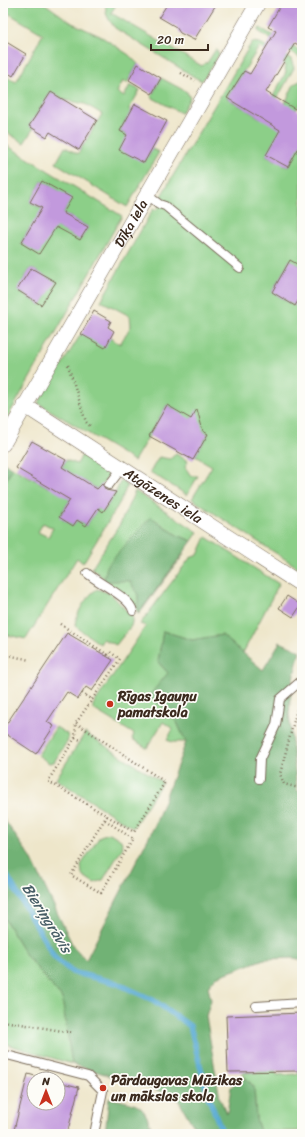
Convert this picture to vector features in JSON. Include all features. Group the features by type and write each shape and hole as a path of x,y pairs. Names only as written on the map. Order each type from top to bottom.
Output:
{"street":[{"name":"Dīķa iela","path":"3,444 146,194 258,3"},
{"name":"Atgāzenes iela","path":"24,405 302,585"}],"lane":[{"path":"146,194 159,204 165,206 240,268"},
{"path":"109,485 122,468"},
{"path":"87,573 95,581 126,600 132,606 133,611"},
{"path":"259,778 260,759 276,725 280,699 302,680"},
{"path":"256,1006 302,1003"},
{"path":"3,1054 88,1076 103,1090 94,1134"}],"path":[{"path":"66,360 86,422 97,432"},
{"path":"60,624 110,656 110,652 120,659 76,723 75,738 48,781 134,832 165,782 76,723"},
{"path":"3,654 30,660"},
{"path":"82,692 92,700"},
{"path":"300,697 280,774 284,784 302,789"},
{"path":"75,738 81,740"},
{"path":"105,820 133,838 100,893 71,875 105,820 108,816"},
{"path":"95,836 100,836"},
{"path":"3,1021 74,1033"}],"green space":[{"path":"3,3 44,3 72,23 102,37 129,55 138,64 127,83 123,81 117,92 124,97 130,85 140,90 129,109 131,112 120,131 127,135 144,163 152,149 159,152 127,207 56,163 65,147 78,154 102,114 85,104 65,100 51,92 29,126 33,129 24,143 3,130 3,75 16,82 43,34 3,10"},
{"path":"106,3 117,3 111,13 202,66 207,63 216,49 219,55 202,81 115,28 106,14"},
{"path":"260,28 302,52 302,59 258,31"},
{"path":"252,42 260,43 291,59 294,68 278,97 270,102 286,72 284,62 259,47 227,98 260,118 283,108 294,84 302,80 302,100 290,120 302,128 302,267 290,260 272,292 295,306 302,294 302,570 192,499 212,466 195,456 208,434 200,429 198,416 194,414 189,423 174,409 167,405 134,461 38,403 81,334 106,336 120,344 131,326 130,316 101,301 153,209 156,210 164,198 161,196","holes":["295,154 288,167 266,155"]},
{"path":"161,78 187,92 190,98 181,113 151,97"},
{"path":"3,143 122,216 6,420 3,418","holes":["42,181 71,198 63,213 88,227 80,240 53,225 57,217 30,202","30,228 39,253 21,243","31,268 55,282 41,305 17,290"]},
{"path":"176,454 188,461 185,467 191,476 198,476 187,495 150,472 159,457 170,459"},
{"path":"82,455 110,473 100,488 97,489 83,480 59,517 73,526 77,520 86,526 98,508 104,511 116,492 121,480 127,486 120,502 83,563 77,558 26,639 3,634 3,485 13,468 50,488 66,460 77,464","holes":["43,523 53,528 48,537 38,532"]},
{"path":"3,463 13,468 3,485"},
{"path":"135,491 198,532 192,541 177,535 151,517 130,581 138,595 139,613 184,554 139,614 124,595 92,568 120,524"},
{"path":"151,517 177,535 192,541 138,614 138,595 130,581 104,581 107,565"},
{"path":"206,537 279,584 243,653 222,635 192,640 163,631 158,662 168,673 163,706 166,715 175,718 186,742 172,742 167,740 173,729 163,722 147,748 132,739 134,734 93,709 93,705 146,626 140,624 190,558 198,555"},
{"path":"97,589 111,594 133,618 131,626 116,645 103,639 100,644 75,626 77,616 82,606 89,596"},
{"path":"163,631 192,640 222,635 263,670 280,642 300,651 292,683 289,713 297,791 302,791 302,960 294,958 264,959 216,977 208,987 211,1000 206,1016 220,1099 227,1114 231,1087 244,1077 254,1087 256,1119 261,1134 198,1134 176,1096 72,1064 62,998 26,955 3,916 3,818 31,858 73,946 86,960 155,825 186,742 175,718 166,715 163,706 148,697 168,673 158,662"},
{"path":"56,727 67,734 68,740 54,762 49,763 38,755"},
{"path":"85,733 162,782 133,828 56,779"},
{"path":"110,833 121,840 123,847 103,880 94,883 82,875 81,865 100,836"},
{"path":"3,916 26,955 62,998 72,1064 3,1043"},
{"path":"302,1070 302,1131 260,1132 256,1119 254,1087 242,1073 275,1071 277,1075 299,1074 299,1071"},
{"path":"109,1098 134,1104 143,1110 147,1116 153,1134 105,1134"}],"building":[{"path":"168,3 217,3 194,40 180,33 176,27 159,17"},
{"path":"282,3 290,3 302,10 302,47 295,43 266,92 302,113 302,142 288,167 266,155 280,130 227,98 244,71 250,74 276,31 268,27"},
{"path":"3,40 26,54 13,76 3,70"},
{"path":"138,64 161,78 152,94 129,80"},
{"path":"51,92 97,120 79,150 50,132 47,137 29,126"},
{"path":"135,104 167,121 144,163 119,150 127,135 120,131"},
{"path":"42,181 72,198 63,213 88,227 80,240 56,227 39,254 21,243 42,208 30,202"},
{"path":"290,260 302,267 302,294 295,306 272,292"},
{"path":"31,268 56,282 41,305 17,290"},
{"path":"94,311 111,321 108,327 114,331 105,348 81,334"},
{"path":"167,405 191,419 197,409 203,431 208,434 193,460 149,436"},
{"path":"32,441 66,460 62,467 97,489 102,484 106,490 116,492 103,512 98,508 86,526 77,520 73,526 59,517 70,500 16,468"},
{"path":"287,596 301,605 293,617 279,608"},
{"path":"67,633 113,660 92,691 86,687 78,699 67,692 47,722 54,726 36,754 3,732 3,729"},
{"path":"302,1013 302,1062 299,1062 299,1071 228,1072 226,1016"},
{"path":"26,1082 26,1111 66,1111 66,1084 79,1087 67,1134 13,1134"}],"waterway":[{"name":"Bieriņgrāvis","path":"3,869 55,958 72,972 116,983 153,1000 190,1026 208,1096 223,1134"}],"place":[{"name":"Rīgas Igauņu pamatskola","path":"110,704"},
{"name":"Pārdaugavas Mūzikas un mākslas skola","path":"103,1088"}]}
